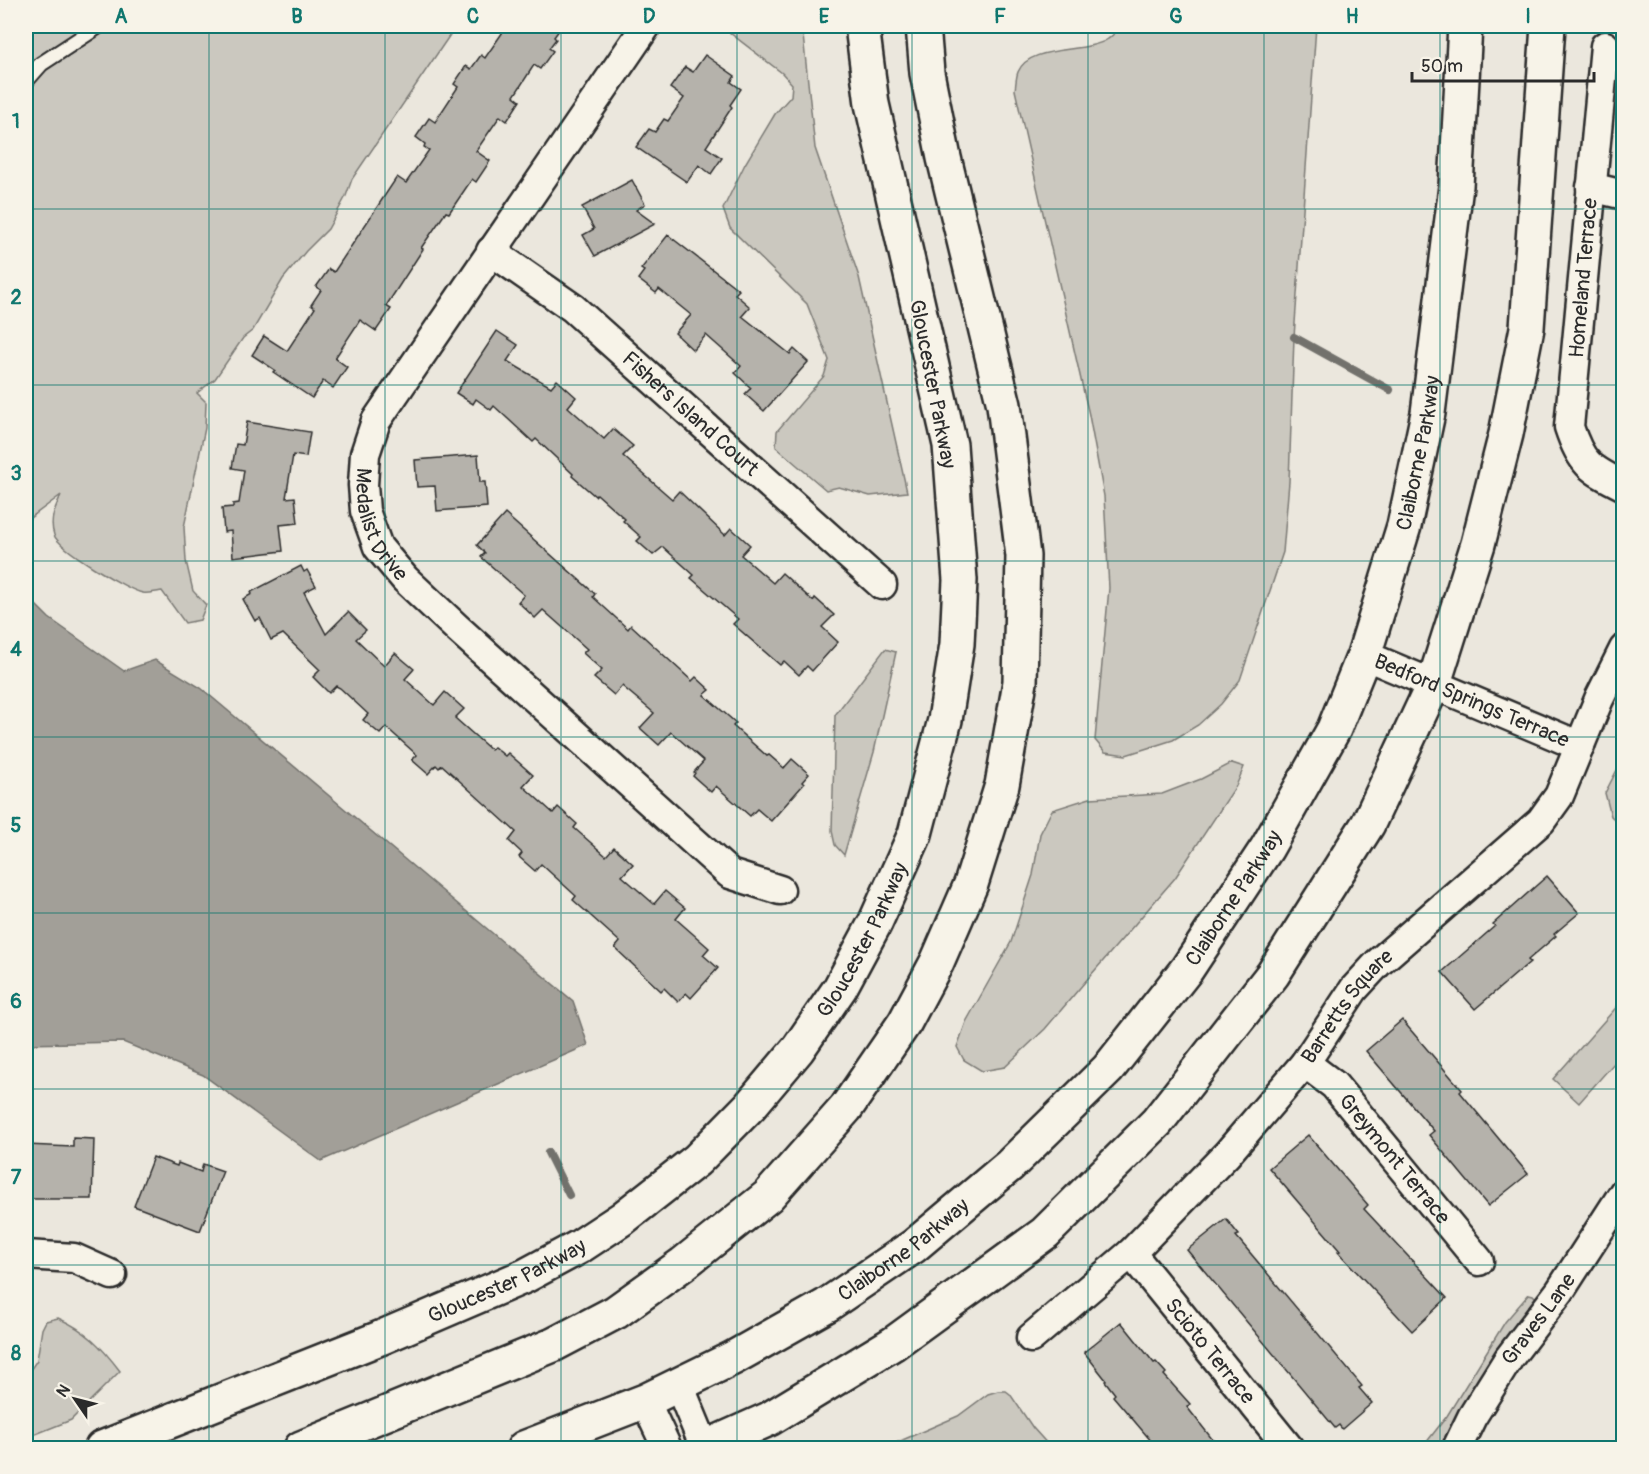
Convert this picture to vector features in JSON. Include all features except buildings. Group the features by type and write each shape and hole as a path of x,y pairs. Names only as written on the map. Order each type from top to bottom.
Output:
{"main road":[{"name":"Gloucester Parkway","path":"102,1449 380,1338 525,1276 579,1247 623,1218 697,1160 750,1106 798,1049 840,988 875,923 915,834 945,720 957,644 960,580 950,445 872,104 862,26"},
{"path":"302,1449 553,1345 616,1312 683,1264 768,1196 846,1107 905,1022 937,962 971,884 1002,785 1020,682 1023,556 1004,405 944,158 927,73 923,26"},
{"name":"Claiborne Parkway","path":"524,1449 645,1401 733,1359 827,1305 914,1246 1010,1165 1108,1069 1186,969 1267,848 1334,729 1364,655 1404,526 1428,413 1456,186 1465,26"},
{"path":"705,1448 769,1419 894,1343 1045,1233 1157,1122 1273,974 1368,824 1434,683 1478,544 1506,434 1527,328 1548,26"}],"street":[{"name":"Medalist Drive","path":"646,26 376,421 365,454 363,485 365,511 378,547 405,579 456,627 730,874 780,890"},
{"name":"Homeland Terrace","path":"1605,46 1569,427 1575,446 1584,461 1602,475 1623,486"},
{"path":"1591,187 1623,195"},
{"name":"Fishers Island Court","path":"491,251 573,308 882,585"},
{"name":"Barretts Square","path":"1032,1338 1131,1253 1227,1154 1305,1063 1354,988 1378,963 1541,821 1559,796 1599,699 1623,649"},
{"name":"Bedford Springs Terrace","path":"1364,655 1580,746"},
{"name":"Greymont Terrace","path":"1305,1063 1334,1085 1479,1261"},
{"name":"Graves Lane","path":"1457,1449 1472,1417 1509,1358 1560,1291 1623,1192"},
{"name":"Scioto Terrace","path":"1131,1253 1289,1449"},
{"path":"26,1255 74,1258 112,1275"},
{"path":"678,1385 705,1448"},
{"path":"645,1401 667,1449"}],"lane":[{"path":"26,81 41,64 99,26"}],"shaded area":[{"path":"26,26 456,26 352,179 346,196 328,229 283,279 253,330 243,338 215,379 197,393 206,402 205,428 184,527 186,561 193,591 206,605 200,620 185,623 162,591 143,593 135,591 68,550 54,535 52,524 61,495 26,521"},
{"path":"721,26 802,26 815,148 859,277 907,492 870,496 839,487 826,490 776,447 777,431 824,376 829,360 807,304 730,228 723,209 745,164 775,114 791,96 792,84 782,73"},
{"path":"1121,26 1316,26 1294,337 1289,482 1283,552 1240,680 1221,704 1198,725 1173,740 1126,755 1105,752 1095,740 1109,588 1104,496 1089,415 1015,90 1018,72 1024,63 1046,53 1098,44 1110,38"},
{"path":"26,595 49,618 124,671 155,660 201,688 573,1001 588,1045 321,1161 203,1075 123,1042 26,1044"},
{"path":"885,649 896,652 874,752 844,855 835,845 832,831 835,715"},
{"path":"1232,763 1244,767 1236,786 1175,878 1045,1029 1005,1067 982,1071 964,1060 957,1047 966,1022 1011,942 1033,875 1040,834 1052,810 1090,798 1162,794 1201,779"},
{"path":"1623,765 1623,827 1611,816 1605,793 1618,768"},
{"path":"1621,1002 1623,1004 1623,1053 1579,1103 1553,1079"},
{"path":"1529,1294 1537,1299 1446,1448 1422,1448 1447,1416 1505,1322"},
{"path":"58,1318 93,1340 120,1371 71,1420 26,1438 26,1376 37,1360 42,1329 46,1321"},
{"path":"1006,1391 1010,1394 1033,1428 1051,1448 884,1448 958,1416 988,1394"}],"waterway":[{"path":"1294,337 1390,390"},
{"path":"548,1153 569,1195"}]}
